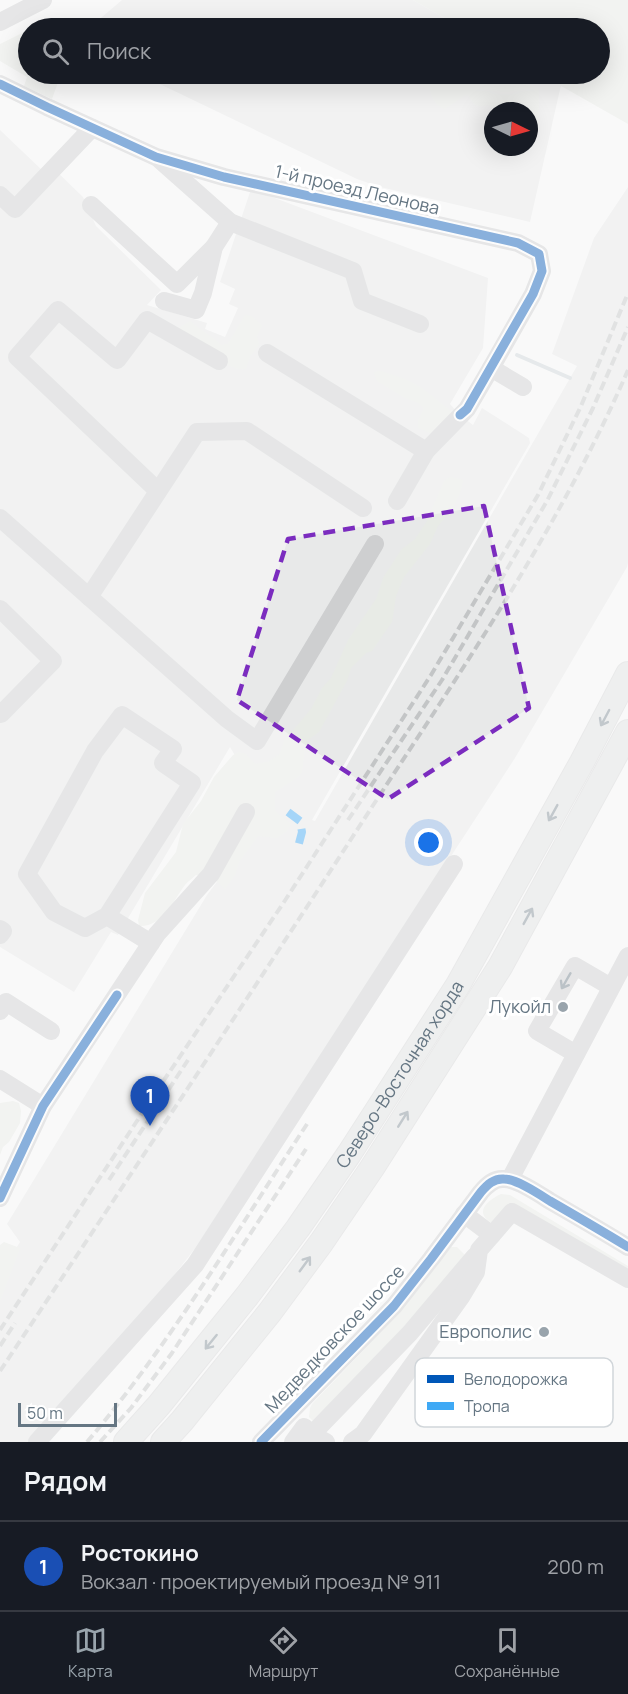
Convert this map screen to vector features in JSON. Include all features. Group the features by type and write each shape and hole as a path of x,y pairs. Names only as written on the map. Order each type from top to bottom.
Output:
{"main road":[{"name":"Северо-Восточная хорда","path":"126,1442 247,1296 349,1154 458,986 628,675"},
{"name":"Северо-Восточная хорда","path":"163,1442 270,1311 321,1243 372,1168 500,968 628,732"},
{"path":"596,792 628,759"},
{"path":"186,1442 202,1422 270,1311"}],"street":[{"path":"0,22 44,0"},
{"name":"1-й проезд Леонова","path":"0,84 156,157 224,177 518,243 539,254 542,271 533,294 491,368 467,409 426,451 397,501"},
{"path":"0,195 15,209 92,128"},
{"path":"156,157 231,222 353,271 362,301 420,324"},
{"path":"91,205 177,285 214,247 231,222"},
{"path":"164,300 196,310 204,293 214,247"},
{"path":"158,491 17,357 58,310 117,360 147,320 219,361"},
{"path":"267,353 426,451"},
{"path":"491,368 523,387"},
{"path":"89,597 197,432 247,431 363,508"},
{"path":"0,518 227,719 257,741 375,544"},
{"path":"0,609 53,661 0,714"},
{"path":"122,715 173,749 164,763 192,783 107,916 85,928 54,912 27,874 95,751 122,715"},
{"path":"0,1198 43,1106 157,934 211,874 246,812"},
{"path":"37,1442 195,1265 454,864"},
{"path":"107,916 151,943"},
{"path":"0,929 3,931 0,935"},
{"path":"628,957 548,1112 510,1179 628,1247"},
{"path":"576,1054 537,1031 575,966 611,987"},
{"path":"0,1011 6,1002 51,1031"},
{"path":"0,1079 43,1106"},
{"name":"Медведковское шоссе","path":"261,1442 394,1306 487,1185 494,1180 510,1179"},
{"path":"293,1442 304,1427 319,1437 512,1212 628,1279"},
{"path":"464,1214 492,1235"},
{"path":"417,1358 476,1272 479,1250"},
{"path":"352,1442 363,1434 415,1361"}],"highlighted area":[{"path":"484,506 529,708 388,799 237,700 288,539"}],"shaded area":[{"path":"122,0 413,0 444,18 101,18"},
{"path":"413,0 628,0 628,124 558,84 610,84 610,18 444,18"},
{"path":"18,35 18,72 0,61 0,44"},
{"path":"25,84 57,84 52,99 24,86"},
{"path":"160,84 559,84 561,85 530,222 380,187 357,179"},
{"path":"420,84 525,84 534,86 539,90 539,129 538,102 484,102 482,106 475,105 467,94 445,109 433,99 430,90"},
{"path":"0,130 43,171 50,165 83,197 96,226 161,290 147,305 207,323 205,329 225,337 238,308 229,304 235,289 220,282 251,189 488,278 483,348 450,404 473,425 482,408 529,438 530,443 312,820 315,821 577,366 552,354 594,238 628,187 627,567 515,758 196,1247 103,1367 41,1442 0,1442 0,1274 20,1242 7,1224 207,895 269,813 230,747 118,935 111,932 74,992 0,947"},
{"path":"245,315 251,316 262,325 257,336 259,345 250,356 246,369 238,369 220,361 179,328 190,321 221,345 228,344"},
{"path":"381,371 405,379 422,388 451,411 450,414 430,433 418,428 418,421 424,408 419,403 405,398 377,381 374,372"},
{"path":"450,477 463,480 460,493 451,511 438,526 430,544 404,577 396,596 392,622 372,651 366,653 351,668 347,681 319,732 308,740 305,746 302,772 275,792 275,811 291,824 288,830 277,838 258,836 239,862 235,875 225,889 215,880 196,875 185,885 161,918 139,926 138,920 145,893 176,852 183,824 201,801 214,777 233,755 239,752 246,754 255,764 268,762 280,754 284,741 311,709 322,688 331,678 348,640 376,599 383,578 401,550 415,539 427,521 444,481"},
{"path":"13,1101 19,1103 20,1123 0,1155 0,1103"},
{"path":"501,1194 510,1195 628,1266 628,1272 509,1204 492,1223 484,1215 484,1207"},
{"path":"4,1242 20,1248 0,1301 0,1245"},
{"path":"451,1247 457,1247 467,1257 316,1424 309,1417 312,1404 383,1330"}],"waterway":[{"path":"517,355 570,378"}],"railway":[{"path":"0,1330 284,902 431,675 538,495 581,406 628,293"},
{"path":"348,820 442,680 547,501 593,408 628,327"},
{"path":"0,1371 475,650 572,485 628,370"},
{"path":"109,1180 188,1060"},
{"path":"87,1442 118,1404 175,1325 309,1121"},
{"path":"100,1442 131,1408 172,1353 306,1149"},
{"path":"0,1346 15,1323"}],"marked path":[{"path":"288,812 300,821 302,832 298,847"}],"cycle path":[{"path":"0,84 156,157 224,177 518,243 539,254 542,271 533,294 467,409 460,415"},
{"path":"0,1198 43,1106 117,995"},
{"path":"261,1442 394,1306 481,1192 494,1181 504,1179 521,1184 628,1247"}],"place":[{"name":"Лукойл","path":"563,1007"},
{"name":"Ростокино","path":"150,1126"},
{"name":"Европолис","path":"544,1332"}]}
